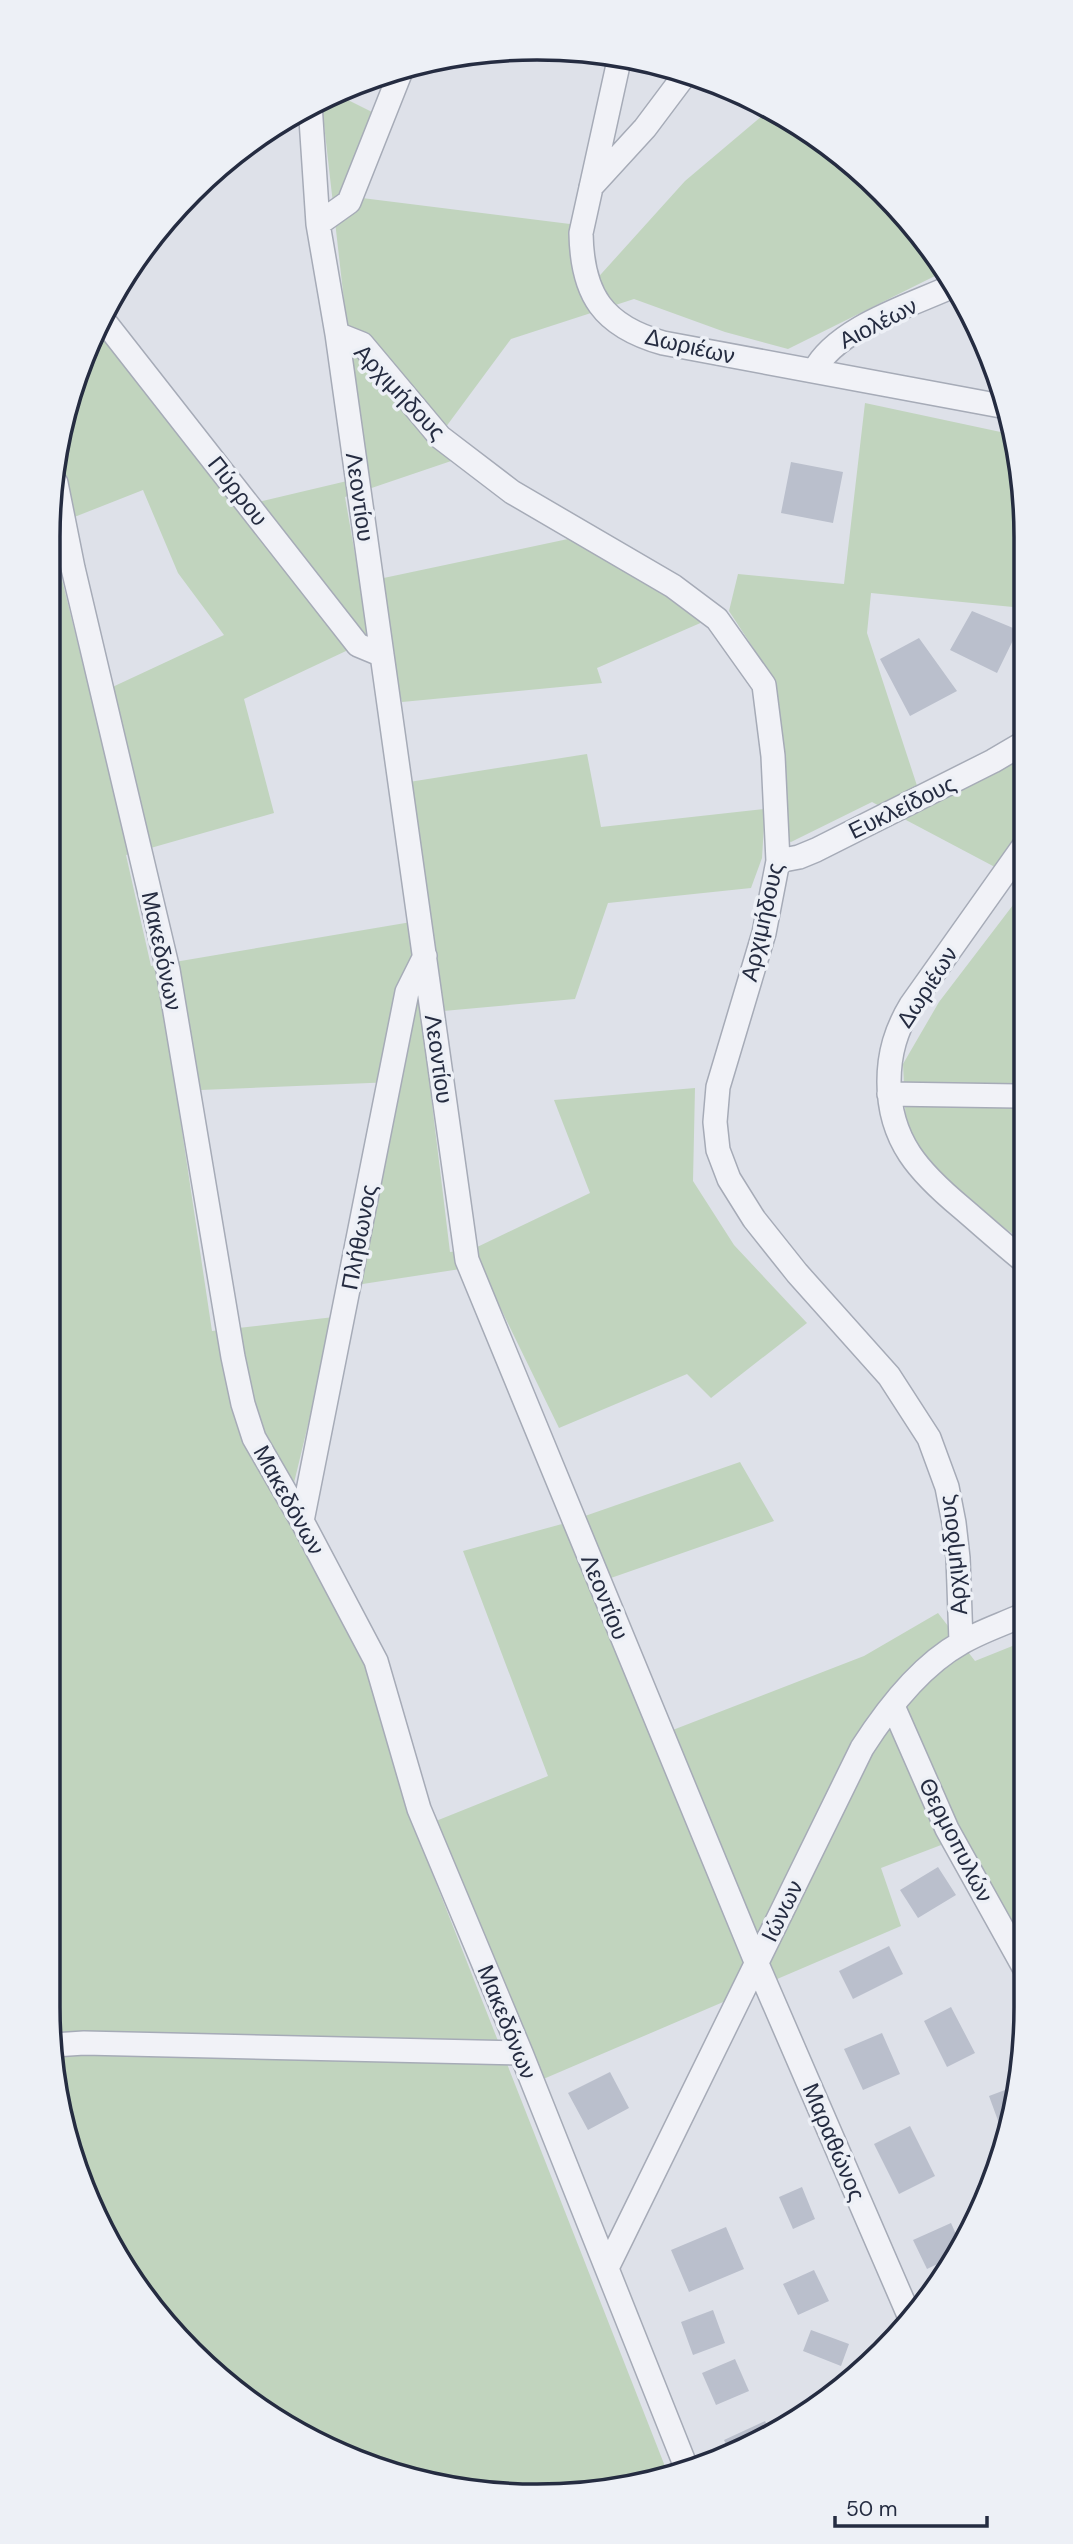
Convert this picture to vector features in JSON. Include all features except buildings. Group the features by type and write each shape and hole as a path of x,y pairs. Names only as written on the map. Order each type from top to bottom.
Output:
{"street":[{"name":"Δωριέων","path":"618,67 581,233 584,268 595,297 617,324 663,343 995,405"},
{"path":"318,224 349,202 397,81"},
{"path":"589,190 645,128 680,82"},
{"name":"Λεοντίου","path":"311,117 318,224 337,334 467,1260 757,1964"},
{"name":"Αιολέων","path":"814,372 825,354 844,338 945,290"},
{"name":"Πύρρου","path":"109,327 358,645 382,655"},
{"name":"Αρχιμήδους","path":"337,334 362,344 440,437 512,492 673,586 718,619 764,685 773,756 778,861 764,933 718,1087 715,1122 718,1150 729,1179 754,1219 797,1273 889,1376 929,1438 947,1487 953,1515 958,1558 961,1642"},
{"name":"Μακεδόνων","path":"61,508 168,970 243,1404 254,1438 302,1521 376,1661 418,1809 521,2053 684,2461"},
{"name":"Ευκλείδους","path":"778,861 816,850 1014,749"},
{"name":"Δωριέων","path":"1014,860 911,1005 899,1027 889,1068 889,1094 899,1135 922,1171 938,1188 1014,1253"},
{"name":"Πλήθωνος","path":"302,1521 407,992 425,957"},
{"path":"889,1094 1014,1096"},
{"name":"Ιώνων","path":"607,2268 852,1765 875,1727 931,1665 961,1642 1014,1619"},
{"name":"Θερμοπυλών","path":"893,1706 947,1829 1014,1949"},
{"name":"Μαραθώνος","path":"757,1964 906,2309"},
{"path":"62,2045 84,2043 521,2053"}],"green space":[{"path":"347,99 372,112 346,196 594,227 590,258 593,283 685,181 762,116 827,158 874,199 915,246 936,276 788,349 725,332 634,299 511,339 437,439 460,458 345,497 360,583 568,539 645,579 705,621 597,668 602,683 402,702 386,645 346,651 244,699 274,813 126,855 151,966 429,919 409,782 587,754 601,827 765,809 762,858 751,888 608,903 575,999 421,1013 450,1252 473,1249 590,1193 554,1100 695,1088 693,1181 734,1245 807,1323 711,1398 687,1374 559,1428 480,1266 356,1285 394,1082 176,1091 212,1331 334,1317 286,1516 363,1657 416,1829 548,1776 463,1551 562,1524 740,1462 774,1521 588,1586 652,1738 864,1656 938,1613 975,1661 1014,1645 1014,1935 962,1837 881,1868 901,1926 527,2086 425,1855 665,2466 599,2480 505,2483 413,2468 354,2448 326,2435 298,2421 246,2386 199,2345 178,2322 158,2298 123,2246 85,2161 64,2070 60,2008 60,572 91,697 224,635 178,573 143,490 60,522 69,443 85,383 106,332 241,506 364,477 322,111"},
{"path":"865,403 1001,432 1012,505 1014,607 871,593 867,633 923,804 1014,758 1014,877 872,802 791,842 782,839 777,715 765,666 729,611 738,574 844,584"},
{"path":"1014,904 1014,1235 943,1183 906,1127 903,1064 939,1002"}]}
